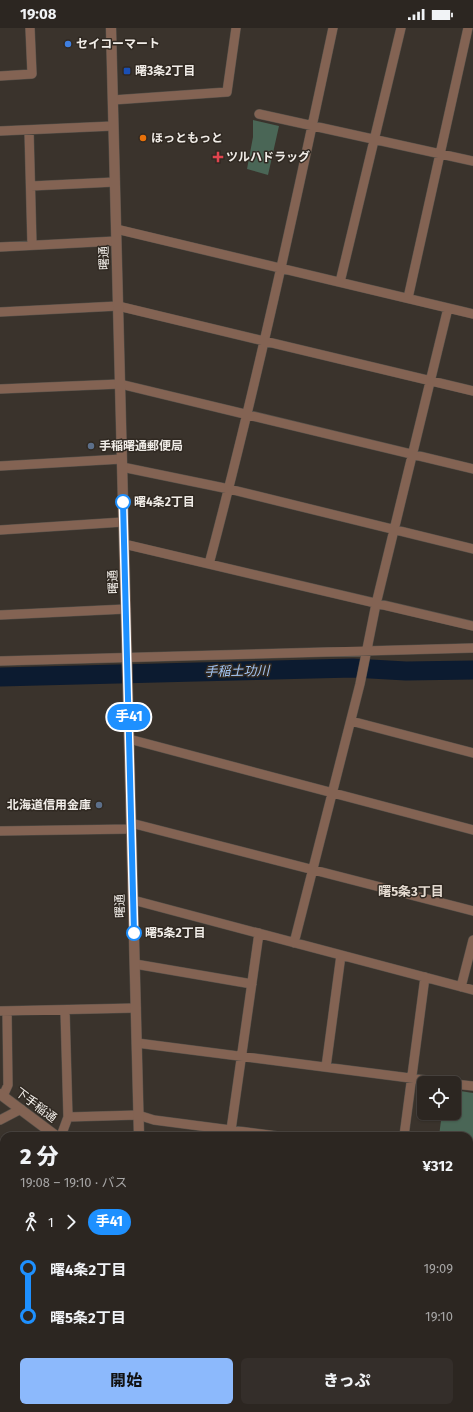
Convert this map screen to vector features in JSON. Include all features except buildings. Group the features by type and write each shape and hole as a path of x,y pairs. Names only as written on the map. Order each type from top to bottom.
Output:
{"street":[{"path":"0,76 32,74 30,28"},
{"name":"曙通","path":"111,28 139,1132"},
{"path":"113,100 227,92 236,28"},
{"path":"209,564 229,489 313,126 334,28"},
{"path":"340,282 401,28"},
{"path":"408,298 468,28"},
{"path":"259,114 473,161"},
{"path":"0,131 114,126"},
{"path":"29,130 32,245"},
{"path":"31,186 115,182"},
{"path":"116,229 473,314"},
{"path":"0,247 116,241"},
{"path":"0,312 118,306 263,342 473,391"},
{"path":"294,943 367,656 376,604 448,308"},
{"path":"0,389 120,384 473,469"},
{"path":"0,466 122,463 473,549"},
{"path":"0,530 123,522"},
{"path":"124,544 473,626"},
{"path":"0,615 126,609"},
{"path":"0,661 367,656 473,648"},
{"path":"351,721 473,752"},
{"path":"129,739 473,830"},
{"path":"0,831 131,826 473,911"},
{"path":"133,900 473,990"},
{"path":"231,1130 259,933"},
{"path":"461,987 473,940"},
{"path":"326,1067 341,955"},
{"path":"135,964 252,984"},
{"path":"404,1132 425,977"},
{"path":"1,1095 8,1084 3,1011 136,1008"},
{"path":"62,1132 68,1117 65,1010"},
{"path":"137,1043 417,1079"},
{"path":"461,1085 473,1086"},
{"name":"下手稲通","path":"1,1095 51,1132"},
{"path":"0,1120 11,1116 21,1109"},
{"path":"68,1117 138,1115 154,1120 246,1132"}],"green space":[{"path":"253,120 279,126 268,175 247,169 253,137"},
{"path":"461,1091 473,1093 473,1132 440,1132 441,1120 461,1120"}],"waterway":[{"name":"手稲土功川","path":"0,677 353,668 406,671 473,670"}],"bus line":[{"name":"手41","path":"123,502 134,933"}],"place":[{"name":"セイコーマート","path":"68,44"},
{"name":"曙3条2丁目","path":"127,71"},
{"name":"ほっともっと","path":"143,138"},
{"name":"ツルハドラッグ","path":"218,157"},
{"name":"手稲曙通郵便局","path":"91,446"},
{"name":"曙4条2丁目","path":"123,502"},
{"name":"北海道信用金庫","path":"99,805"},
{"name":"曙5条2丁目","path":"134,933"}],"district":[{"name":"曙5条3丁目","path":"411,891"}]}
